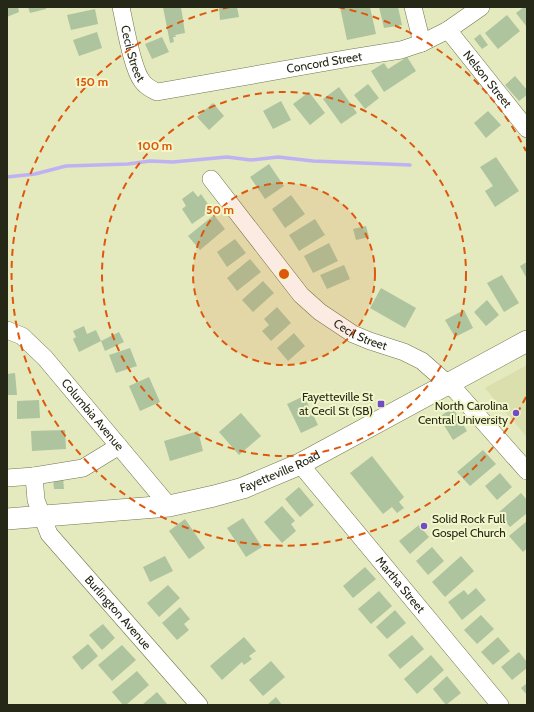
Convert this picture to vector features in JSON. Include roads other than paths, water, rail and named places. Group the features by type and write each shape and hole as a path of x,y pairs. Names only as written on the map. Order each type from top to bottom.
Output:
{"main road":[{"name":"Fayetteville Road","path":"7,519 169,506 243,488 300,464 527,341"}],"street":[{"name":"Cecil Street","path":"121,7 136,68 141,80 148,88 157,92"},
{"path":"414,7 422,43"},
{"name":"Concord Street","path":"157,92 401,50 422,43 448,30 481,7"},
{"name":"Nelson Street","path":"448,30 527,129"},
{"name":"Cecil Street","path":"212,179 301,295 320,312 353,334 404,352 422,361 449,383 527,471"},
{"name":"Columbia Avenue","path":"9,330 22,336 45,358 169,506"},
{"path":"7,478 34,476 83,468 119,446"},
{"name":"Martha Street","path":"300,464 500,705"},
{"name":"Burlington Avenue","path":"34,476 36,500 49,534 199,705"}],"waterway":[{"path":"7,177 35,174 66,166 128,164 150,161 173,162 227,157 251,160 278,157 313,161 410,165"}],"place":[{"name":"Fayetteville St at Cecil St (SB)","path":"381,404"},
{"name":"North Carolina Central University","path":"516,413"},
{"name":"Solid Rock Full Gospel Church","path":"424,526"}]}
